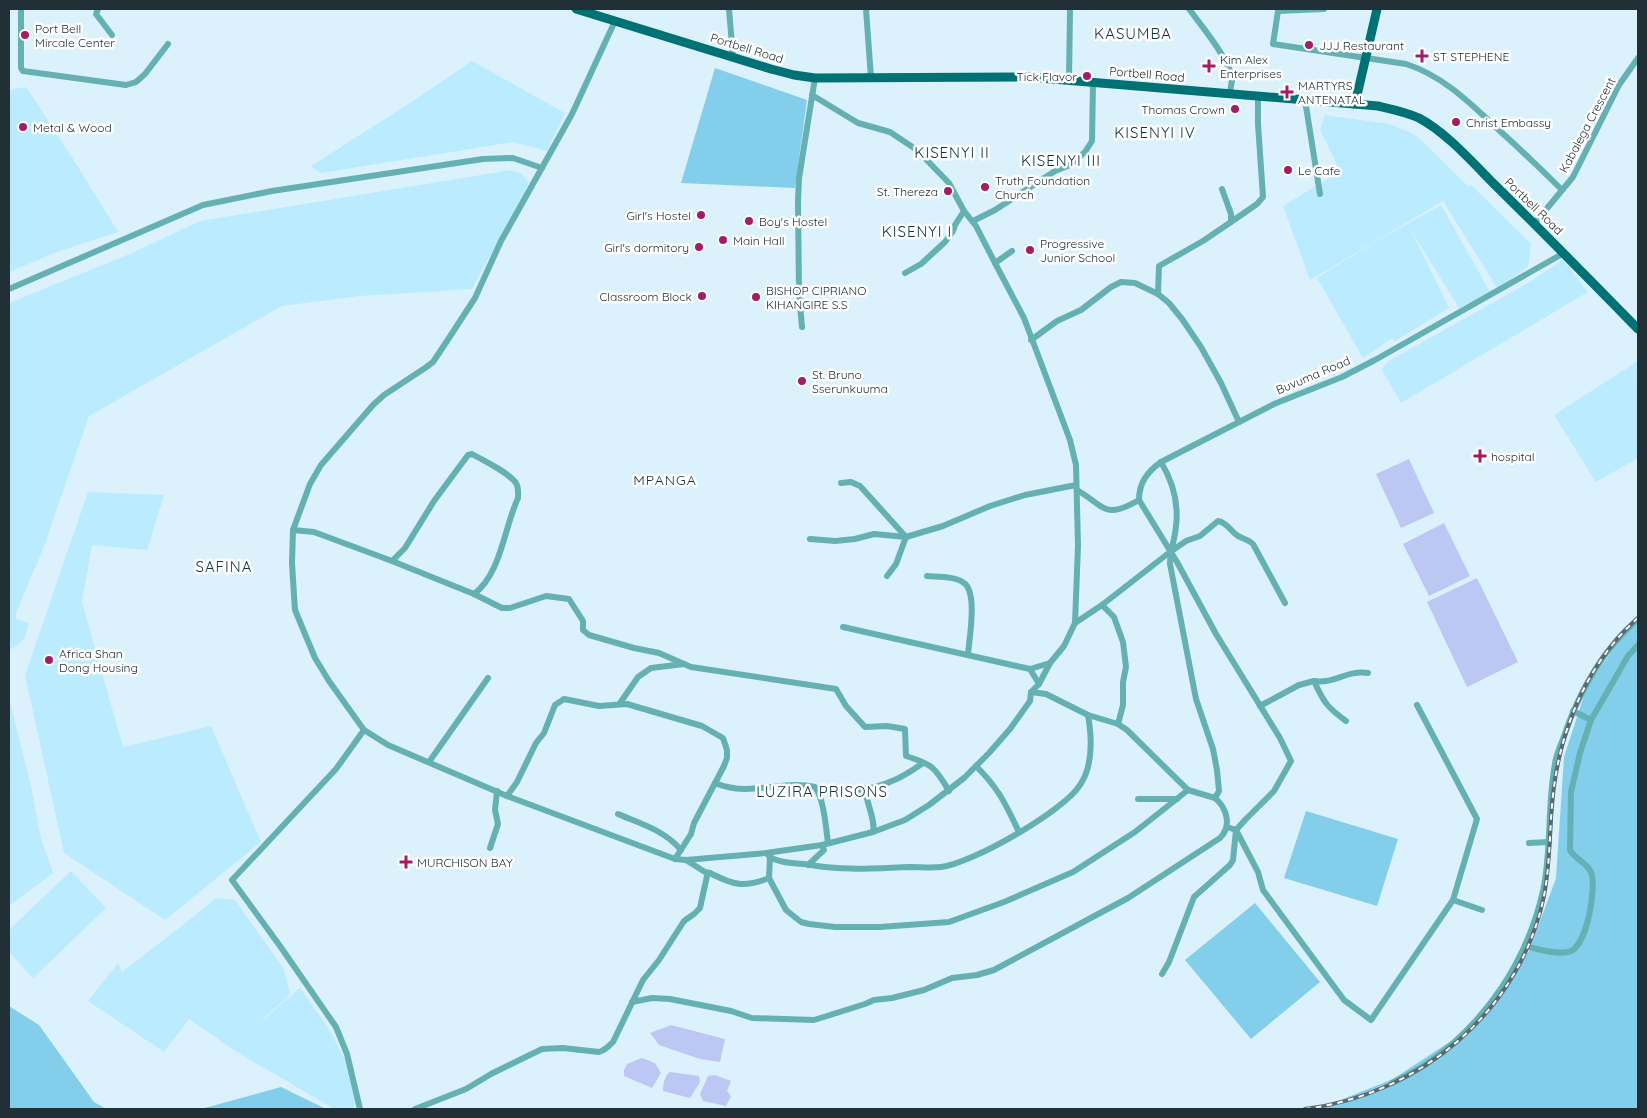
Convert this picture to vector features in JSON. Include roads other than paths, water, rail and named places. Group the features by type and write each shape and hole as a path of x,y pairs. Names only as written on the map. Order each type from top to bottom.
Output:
{"main road":[{"name":"Portbell Road","path":"576,9 588,11 771,69 815,78 998,76 1069,80 1378,106 1418,117 1435,128 1564,253 1638,329"},
{"path":"1354,104 1376,9"}],"street":[{"path":"21,9 21,68 23,71 126,85 136,82 145,74 168,44"},
{"path":"98,9 96,14 112,35"},
{"path":"729,9 733,57"},
{"path":"866,9 871,78"},
{"path":"1069,80 1070,9"},
{"path":"1189,9 1217,48 1226,65 1232,79 1230,94"},
{"path":"1324,9 1278,11 1273,44 1365,57 1419,68 1446,84 1468,101 1562,190"},
{"path":"615,21 572,114 501,241 474,298 447,341 433,362 384,395 373,405 321,466 310,484 293,530 294,603 300,627 315,658 329,682 364,730 388,745 507,796 675,858 686,860 768,855 873,832 905,820 948,790 976,766 1010,729 1030,701 1032,692 1039,684 1050,663 1064,646 1075,623 1078,584 1076,465 1070,440 1024,318 949,182 917,150 890,132 858,123 812,95"},
{"name":"Kabalega Crescent","path":"1534,224 1572,177 1619,85 1638,58"},
{"path":"802,327 799,293 799,178 815,78"},
{"path":"972,221 995,210 1055,171 1070,165 1085,152 1092,142 1092,82"},
{"path":"1158,294 1159,266 1203,241 1258,204 1263,197 1258,96"},
{"path":"1305,100 1320,194"},
{"path":"9,288 203,205 272,191 484,159 513,158 542,168"},
{"path":"1222,189 1231,214 1231,222"},
{"path":"905,274 921,264 945,242 964,212"},
{"path":"994,263 1012,251"},
{"name":"Buvuma Road","path":"1139,500 1141,483 1152,469 1161,462 1274,404 1350,373 1564,253"},
{"path":"1031,340 1057,321 1081,310 1120,282 1135,283 1158,294 1169,302 1201,347 1228,396 1239,422"},
{"path":"392,561 405,548 434,501 468,455 472,454 508,475 516,483 518,492 518,498 498,556 487,581 474,594"},
{"path":"1161,462 1170,477 1174,489 1176,526 1170,552 1170,564 1196,699 1213,749 1219,790 1215,798"},
{"path":"842,483 851,482 860,486 906,538"},
{"path":"810,539 835,541 855,539 874,534 906,538 943,526 990,506 1025,494 1077,488 1100,507 1110,511 1120,509 1139,500 1178,562 1216,634 1288,752 1291,761 1274,791 1236,830 1230,865 1194,897 1169,962 1162,974"},
{"path":"1075,623 1102,605 1170,552 1186,541 1200,536 1218,521 1226,523 1239,537 1250,541 1256,548 1286,603"},
{"path":"293,530 314,532 392,561 474,594 505,609 546,596 569,599 583,621 583,630 589,635 659,653 685,664 729,673 836,689 846,706 865,727 887,726 905,729 906,756 931,765 948,790"},
{"path":"887,576 896,564 906,538"},
{"path":"927,576 955,579 964,583 969,588 972,605 968,655"},
{"path":"1102,605 1114,617 1123,642 1126,667 1123,682 1123,705 1118,724"},
{"path":"1392,1084 1425,1066 1481,1017 1514,970 1526,946 1543,892 1555,762 1573,710 1599,664 1627,628 1638,619"},
{"path":"843,628 1030,670 1050,663"},
{"path":"1526,946 1564,953 1573,950 1580,943 1583,935 1592,900 1593,878 1590,869 1573,856 1570,850 1571,792 1580,752 1591,720 1628,656 1638,646"},
{"path":"620,703 638,677 651,668 685,664"},
{"path":"1030,670 1039,684"},
{"path":"1260,706 1299,685 1314,680 1327,681 1349,673 1368,673"},
{"path":"429,762 488,678"},
{"path":"1314,680 1328,708 1346,722"},
{"path":"632,1002 652,998 670,999 732,1011 752,1018 814,1020 874,1000 892,998 924,990 952,978 977,975 994,970 1128,898 1220,838 1226,832 1225,810 1220,802 1215,798 1188,790 1127,730 1118,724 1088,715 1046,694 1032,692"},
{"path":"507,796 517,782 536,743 544,733 556,703 566,699 599,706 620,703 692,722 719,734 726,744 727,758 694,823 691,834 675,858"},
{"path":"1227,827 1236,830 1258,872 1263,890 1344,1000 1371,1020 1453,900 1477,819 1417,705"},
{"path":"1573,710 1591,720"},
{"path":"768,855 789,863 850,870 941,867 962,862 1019,832 1054,811 1070,798 1080,785 1088,769 1091,731 1088,715"},
{"path":"360,1109 347,1054 336,1027 232,880 336,769 364,730"},
{"path":"715,783 733,789 809,786 815,787 817,790 832,792 865,788 890,782 911,772 923,763"},
{"path":"976,766 992,782 1001,795 1019,832"},
{"path":"865,788 866,800 875,826 873,832"},
{"path":"808,865 824,850 825,844 826,818 817,790"},
{"path":"768,855 769,878 786,910 796,919 809,924 835,927 880,927 949,922 1073,872 1135,832 1188,790"},
{"path":"490,848 498,824 495,810 497,791"},
{"path":"820,799 832,792"},
{"path":"1138,799 1177,799"},
{"path":"618,814 660,832 672,839 681,850"},
{"path":"1529,843 1549,842"},
{"path":"686,860 706,872 736,884 755,884 769,878"},
{"path":"415,1109 466,1089 491,1074 542,1049 563,1048 593,1052 604,1050 613,1042 643,980 659,960 684,921 700,908 707,876 710,872"},
{"path":"1453,900 1482,910"}],"railway":[{"path":"1305,1109 1347,1100 1387,1086 1425,1066 1459,1040 1488,1010 1513,976 1532,938 1544,896 1548,869 1554,787 1558,763 1571,717 1592,673 1621,635 1638,618"}],"place":[{"name":"Port Bell Mircale Center","path":"25,35"},
{"name":"JJJ Restaurant","path":"1309,45"},
{"name":"ST STEPHENE","path":"1422,56"},
{"name":"Kim Alex Enterprises","path":"1209,66"},
{"name":"Tick Flavor","path":"1087,76"},
{"name":"MARTYRS ANTENATAL","path":"1287,92"},
{"name":"Thomas Crown","path":"1235,109"},
{"name":"Christ Embassy","path":"1456,122"},
{"name":"Metal & Wood","path":"23,127"},
{"name":"Le Cafe","path":"1288,170"},
{"name":"Truth Foundation Church","path":"985,187"},
{"name":"St. Thereza","path":"948,191"},
{"name":"Girl's Hostel","path":"701,215"},
{"name":"Boy's Hostel","path":"749,221"},
{"name":"Main Hall","path":"723,240"},
{"name":"Girl's dormitory","path":"699,247"},
{"name":"Progressive Junior School","path":"1030,250"},
{"name":"Classroom Block","path":"702,296"},
{"name":"BISHOP CIPRIANO KIHANGIRE S.S","path":"756,297"},
{"name":"St. Bruno Sserunkuuma","path":"802,381"},
{"name":"hospital","path":"1480,456"},
{"name":"Africa Shan Dong Housing","path":"49,660"},
{"name":"MURCHISON BAY","path":"406,862"}],"district":[{"name":"KASUMBA","path":"1133,33"},
{"name":"KISENYI IV","path":"1155,132"},
{"name":"KISENYI II","path":"952,152"},
{"name":"KISENYI III","path":"1061,160"},
{"name":"KISENYI I","path":"917,231"},
{"name":"MPANGA","path":"665,480"},
{"name":"SAFINA","path":"224,566"},
{"name":"LUZIRA PRISONS","path":"822,791"}]}
